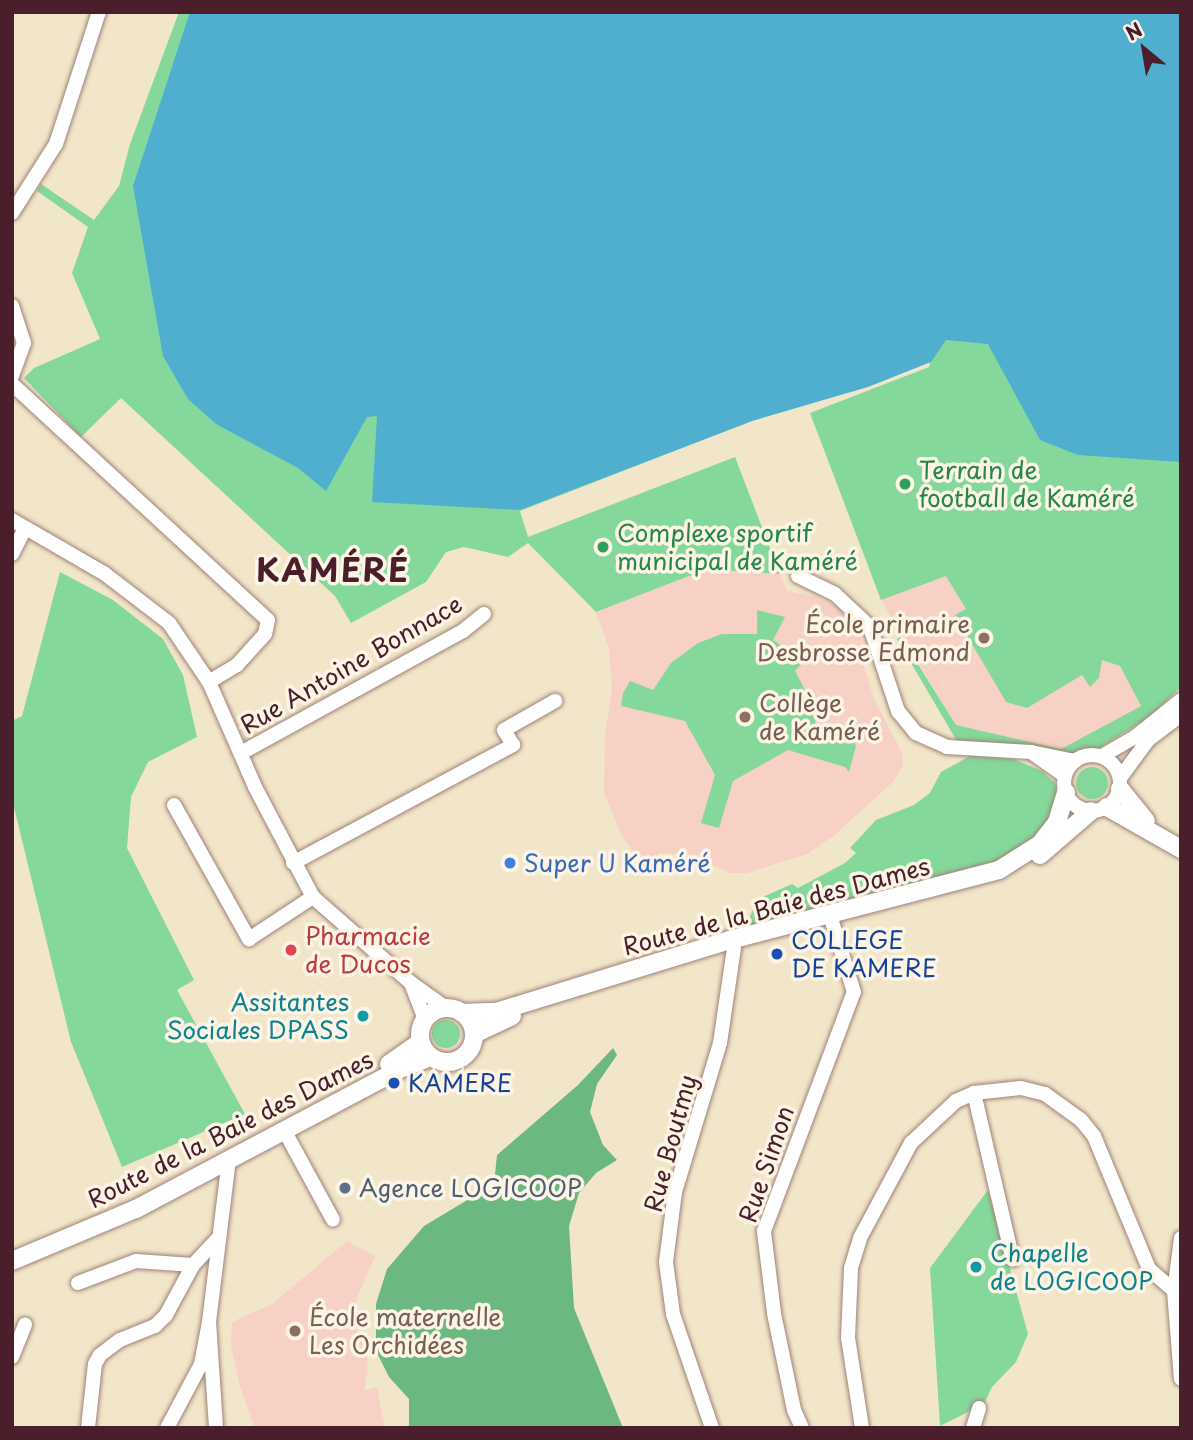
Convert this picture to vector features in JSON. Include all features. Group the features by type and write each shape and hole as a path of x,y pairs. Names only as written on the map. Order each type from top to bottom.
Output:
{"main road":[{"path":"1120,783 1174,846"},
{"name":"Route de la Baie des Dames","path":"454,1010 496,1012 730,940 999,870 1040,844 1057,822 1065,784"},
{"path":"1099,809 1174,846"},
{"name":"Route de la Baie des Dames","path":"474,1034 500,1019 734,948 1001,876 1043,853 1099,809"},
{"path":"454,1010 474,1034 470,1050 458,1060 442,1062 431,1057 420,1042 425,1019 454,1010"},
{"name":"Route de la Baie des Dames","path":"12,1251 123,1203 401,1058 420,1042"},
{"name":"Route de la Baie des Dames","path":"12,1261 136,1209 402,1068 431,1057"}],"street":[{"path":"12,213 56,144 99,12"},
{"path":"12,306 24,343 12,376"},
{"path":"12,384 264,614 270,627 265,635 237,665 209,682"},
{"path":"12,520 105,575 169,623 209,682 293,863 313,897 411,983 454,1010"},
{"path":"12,554 25,529"},
{"path":"798,576 835,594 870,627 898,711 915,733 947,747 1031,752 1075,761 1102,756 1135,737 1181,700"},
{"name":"Rue Antoine Bonnace","path":"241,753 463,631 484,614"},
{"path":"293,863 513,745 504,730 555,701"},
{"path":"1031,752 1065,784 1075,806 1099,809 1148,740 1181,715"},
{"path":"1102,756 1114,764 1120,783"},
{"path":"1065,784 1075,761"},
{"path":"174,805 248,939 313,897"},
{"name":"Rue Simon","path":"802,1428 794,1410 774,1313 764,1231 854,992 832,922"},
{"name":"Rue Boutmy","path":"712,1428 673,1314 666,1262 676,1192 718,1054 734,948"},
{"path":"411,983 425,1019"},
{"path":"858,1427 848,1338 851,1268 860,1238 911,1143 932,1120 974,1093 1021,1088 1045,1094 1081,1120 1094,1136 1149,1269 1174,1291"},
{"path":"974,1093 1013,1260"},
{"path":"284,1130 333,1220"},
{"path":"167,1428 201,1364 209,1322 217,1239 229,1160"},
{"path":"1181,1238 1174,1291 1181,1379"},
{"path":"88,1428 100,1355 161,1320 193,1265 217,1239"},
{"path":"78,1283 136,1261 193,1265"},
{"path":"209,1322 216,1428"},
{"path":"12,1357 25,1325"},
{"path":"973,1428 979,1408"}],"shaded area":[{"name":"École primaire Desbrosse Edmond","path":"1001,554 1082,653 1120,666 1141,706 1061,749 956,725 881,600"},
{"name":"Collège de Kaméré","path":"707,569 780,574 787,591 818,597 841,610 861,633 862,660 874,699 902,753 903,766 891,784 831,838 807,854 747,873 729,873 694,855 660,853 646,868 622,837 604,792 605,735 612,689 609,649 596,612"},
{"name":"École maternelle Les Orchidées","path":"347,1241 375,1256 351,1312 353,1327 364,1336 368,1369 364,1391 377,1387 385,1428 255,1428 240,1387 231,1346 232,1322 272,1304"}],"green space":[{"path":"179,12 1181,12 1181,687 1148,718 1101,747 1071,754 990,742 958,743 897,639 901,637 956,725 1061,749 1141,706 1120,666 1102,660 1099,678 1090,687 1082,675 1027,708 1006,702 955,615 966,609 946,576 881,600 810,413 929,367 930,362 752,421 520,511 528,537 735,457 780,574 707,569 596,612 528,543 508,557 464,547 446,552 426,582 351,623 335,596 121,398 81,437 24,378 34,368 100,339 72,273 88,227 37,191 41,184 94,220 119,186 130,144"},
{"path":"60,572 113,600 163,639 183,675 197,737 148,762 131,797 127,848 194,980 177,990 245,1114 122,1167 71,1042 12,799 12,721 22,716"},
{"path":"757,610 785,617 773,640 805,660 795,671 815,709 816,739 849,744 851,735 856,746 849,772 845,767 788,750 733,781 719,828 701,823 715,775 685,721 621,706 623,693 630,681 653,690 671,663 698,643 722,634 757,634"},
{"path":"970,756 1013,759 1042,771 1055,783 1059,801 1045,830 1022,850 985,869 743,931 758,899 792,884 798,888 845,863 856,853 850,848 876,820 914,805 930,793 941,772"},
{"path":"1092,767 1103,772 1108,783 1103,794 1092,799 1081,794 1076,783 1081,772"},
{"path":"446,1020 456,1024 460,1034 456,1044 446,1048 436,1044 432,1034 436,1024"},
{"path":"613,1048 617,1055 597,1084 590,1112 603,1145 617,1160 596,1173 579,1193 569,1226 574,1308 623,1428 409,1428 409,1399 389,1377 376,1351 376,1304 387,1269 424,1226 494,1184 497,1155 578,1085"},
{"path":"988,1190 1028,1334 1016,1362 992,1387 984,1404 940,1426 930,1268"}],"water":[{"path":"190,12 1181,12 1181,462 1078,455 1040,440 988,344 946,340 931,362 868,387 752,421 520,510 372,502 377,416 367,417 326,491 298,468 216,424 188,399 163,356 133,186"}],"place":[{"name":"Terrain de football de Kaméré","path":"905,484"},
{"name":"Complexe sportif municipal de Kaméré","path":"603,547"},
{"name":"École primaire Desbrosse Edmond","path":"984,638"},
{"name":"Collège de Kaméré","path":"745,717"},
{"name":"Super U Kaméré","path":"510,863"},
{"name":"Pharmacie de Ducos","path":"291,950"},
{"name":"COLLEGE DE KAMERE","path":"777,954"},
{"name":"Assitantes Sociales DPASS","path":"363,1016"},
{"name":"KAMERE","path":"394,1083"},
{"name":"Agence LOGICOOP","path":"345,1188"},
{"name":"Chapelle de LOGICOOP","path":"976,1267"},
{"name":"École maternelle Les Orchidées","path":"295,1331"}],"district":[{"name":"KAMÉRÉ","path":"333,569"}]}
